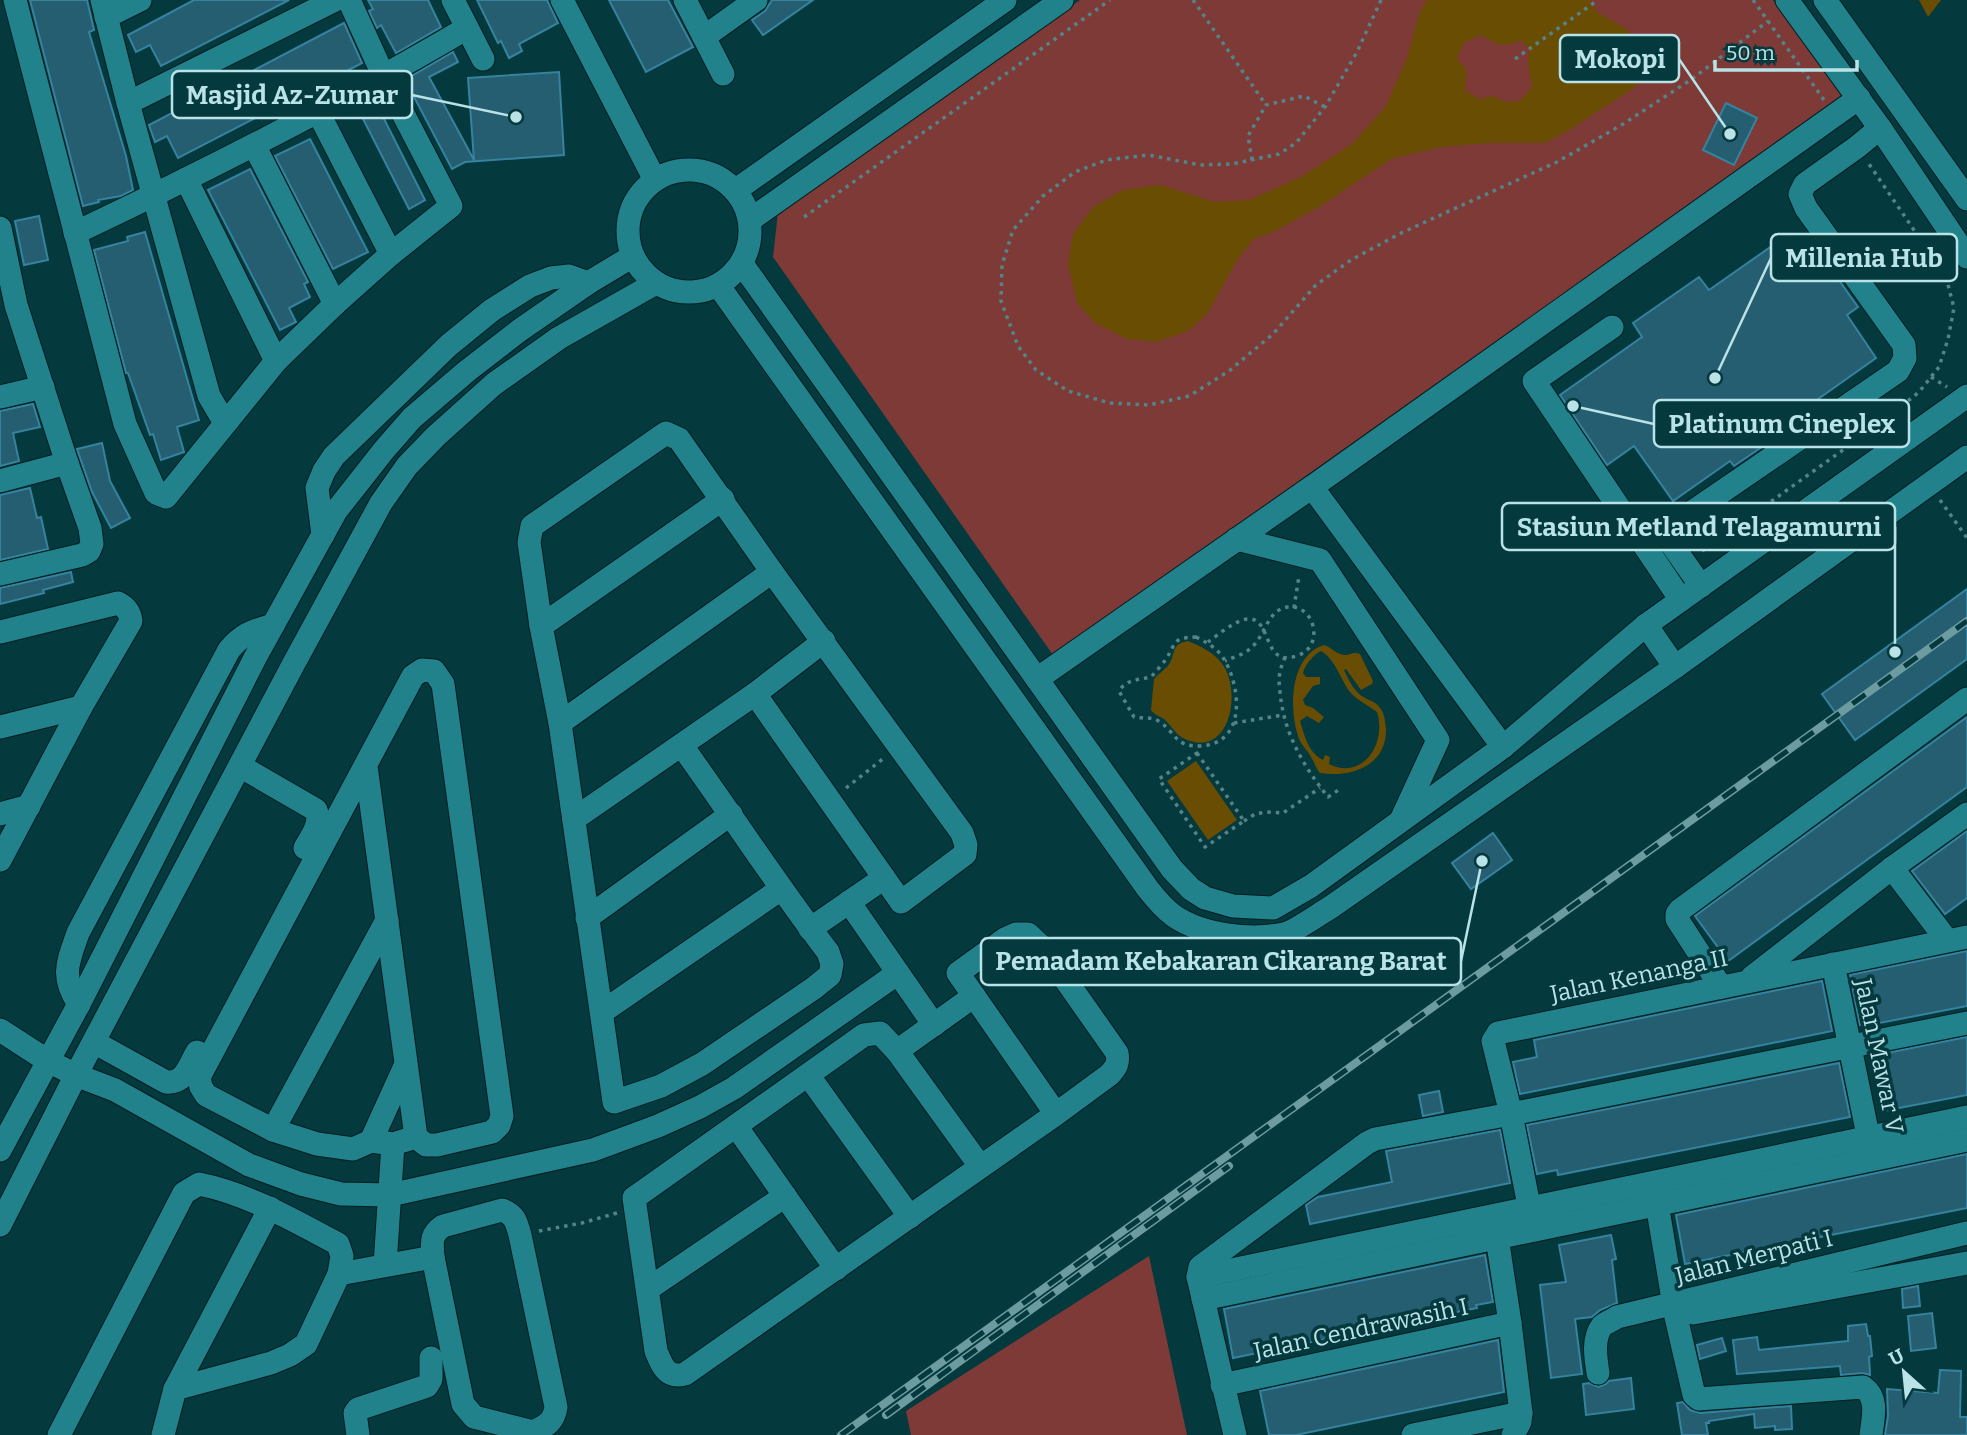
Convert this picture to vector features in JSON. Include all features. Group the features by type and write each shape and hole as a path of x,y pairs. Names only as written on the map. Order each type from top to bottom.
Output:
{"street":[{"path":"15,0 125,424 156,493 166,497 276,361 391,254 450,209 451,203 384,77 349,0"},
{"path":"139,0 104,8 209,396 225,423"},
{"path":"128,103 335,0"},
{"path":"453,0 483,60"},
{"path":"562,0 655,180"},
{"path":"685,0 723,74"},
{"path":"704,37 756,0"},
{"path":"736,191 1005,0"},
{"path":"750,220 1062,0"},
{"path":"1787,0 1859,98 1967,257"},
{"path":"1825,0 1967,199"},
{"path":"75,233 318,112 467,28"},
{"path":"1037,679 1859,98"},
{"path":"318,112 391,254"},
{"path":"1701,586 1663,532 1898,371 1905,358 1904,345 1806,208 1800,194 1805,184 1880,128"},
{"path":"254,145 335,304"},
{"path":"671,172 706,172 722,179 736,191 745,204 751,235 748,250 731,276 718,285 687,293 670,290 642,271 628,240 628,222 642,191 655,180 671,172"},
{"path":"186,179 276,361"},
{"path":"0,228 8,307 43,387 90,528 92,544 89,551 82,555 0,573"},
{"path":"0,1150 79,1004 273,625 336,511 412,418 467,370 588,282 633,256"},
{"path":"741,264 1172,869 1191,889 1205,898 1233,906 1273,908 1311,886 1503,747 1646,625 1967,396"},
{"path":"323,535 317,488 324,471 334,456 440,354 492,310 530,286 551,278 569,276 588,282"},
{"path":"0,1225 76,1075 240,766 382,503 407,466 495,383 559,338 656,283"},
{"path":"718,285 1147,889 1175,917 1226,935 1245,937 1286,934 1331,908 1675,667 1967,457"},
{"path":"1612,327 1534,381 1681,600"},
{"path":"0,397 43,387"},
{"path":"682,746 828,952 832,964 830,975 702,1064 661,1086 614,1102 560,723 541,626 529,542 532,526 666,433 680,439 772,572 962,833 966,845 965,854 901,902 755,694"},
{"path":"0,481 67,463"},
{"path":"1312,487 1503,747"},
{"path":"541,626 723,499"},
{"path":"1237,539 1320,560 1438,740 1399,823"},
{"path":"560,723 772,572"},
{"path":"0,632 118,603 125,607 131,621 81,707 0,860"},
{"path":"79,1004 66,981 67,966 78,933 229,650 238,639 249,632 273,625"},
{"path":"1646,625 1675,667"},
{"path":"574,819 682,746 824,641"},
{"path":"366,766 416,1137 426,1145 437,1145 492,1132 499,1125 502,1116 443,684 434,671 422,670 413,676 199,1077 206,1095 273,1130 317,1144 353,1149 416,1137"},
{"path":"1721,987 1678,919 1680,910 1967,699"},
{"path":"0,727 81,707"},
{"path":"94,1042 166,1082 174,1083 183,1078 305,848 317,824 316,810 240,766"},
{"path":"0,814 29,806"},
{"path":"587,918 731,814"},
{"path":"1748,980 1892,868 1967,814"},
{"path":"1892,868 1936,940 1967,918"},
{"path":"810,929 884,878"},
{"path":"602,1012 781,889"},
{"path":"849,902 934,1025"},
{"path":"273,1130 387,919"},
{"path":"980,1166 897,1051 880,1033 864,1035 635,1198 656,1351 661,1364 669,1374 685,1374 1056,1114 1116,1068 1119,1061 1117,1053 1044,949 1028,934 1016,934 958,973 1056,1114"},
{"name":"Jalan Kenanga II","path":"1532,1218 1493,1041 1498,1032 1833,964 1936,940 1967,937"},
{"name":"Jalan Mawar V","path":"1833,964 1871,1148"},
{"path":"0,1030 48,1061 115,1090 249,1165 301,1185 341,1194 390,1195 593,1150 658,1126 734,1088 898,973"},
{"path":"897,1051 974,996"},
{"path":"1235,1435 1200,1288 1200,1267 1371,1141 1967,1023"},
{"path":"385,1265 390,1195 382,1143 407,1064"},
{"path":"808,1075 910,1217"},
{"path":"1200,1288 1871,1148 1967,1117"},
{"path":"736,1126 836,1269"},
{"path":"1871,1148 1967,1140"},
{"path":"59,1435 184,1193 199,1184 213,1187 270,1208 338,1244 342,1256 340,1274 306,1344 271,1363 175,1389"},
{"path":"1655,1193 1692,1390 1699,1399 1863,1387 1869,1391 1873,1400 1871,1435"},
{"path":"648,1289 785,1196"},
{"path":"163,1435 175,1389 270,1208"},
{"path":"502,1210 511,1213 520,1235 556,1407 554,1417 541,1429 533,1432 474,1416 463,1404 433,1257 432,1240 435,1231 443,1226 502,1210"},
{"path":"1495,1226 1521,1413 1520,1422 1513,1435"},
{"name":"Jalan Merpati I","path":"1598,1373 1596,1340 1602,1326 1624,1315 1675,1310 1967,1233"},
{"path":"340,1274 433,1257"},
{"path":"1675,1310 1967,1263"},
{"name":"Jalan Cendrawasih I","path":"1222,1385 1510,1323"},
{"path":"358,1435 355,1415 358,1409 426,1386 431,1379 431,1359"},
{"path":"1413,1435 1521,1413"}],"path":[{"path":"804,217 1110,0"},
{"path":"1194,0 1266,105"},
{"path":"1381,0 1357,52 1325,107 1296,143 1279,154 1232,164 1200,165 1149,155 1106,160 1075,172 1043,195 1013,230 1002,265 1001,301 1018,346 1036,370 1068,391 1110,403 1149,405 1189,396 1229,371 1273,334 1316,285 1351,260 1401,233 1579,150 1692,79 1768,21"},
{"path":"1515,59 1598,0"},
{"path":"1753,0 1835,115"},
{"path":"1252,160 1248,136 1266,105 1304,96 1325,107"},
{"path":"1929,484 1967,538"},
{"path":"1294,608 1302,556"},
{"path":"1208,642 1233,625 1249,619 1258,621 1264,629 1267,642 1273,650 1281,656 1296,657 1306,652 1315,634 1309,617 1294,608 1287,607 1278,611 1264,629 1256,643 1249,650 1224,661"},
{"path":"1196,637 1208,642 1224,661 1234,683 1238,703 1234,723 1217,743 1200,746 1178,741 1152,717 1135,717 1119,691 1131,680 1151,677 1168,656 1174,643 1182,638 1196,637"},
{"path":"1285,657 1279,673 1283,715 1299,756 1328,797 1340,789"},
{"path":"1234,723 1283,715"},
{"path":"830,800 900,746"},
{"path":"1200,746 1197,753 1158,779 1206,847 1255,814 1283,813 1320,787"},
{"path":"1197,753 1244,821"},
{"path":"549,1229 607,1216"}],"shaded area":[{"path":"1080,0 1773,0 1842,97 1053,655 773,257 778,212"},
{"path":"1427,0 1589,0 1597,12 1628,30 1645,54 1646,73 1634,88 1544,143 1440,147 1391,159 1322,205 1275,231 1254,239 1239,257 1207,314 1188,331 1156,342 1127,339 1095,323 1077,303 1068,264 1073,234 1093,207 1123,190 1160,185 1215,202 1249,200 1301,177 1352,144 1386,106 1408,55 1420,11","holes":["1480,35 1505,45 1522,40 1529,50 1528,64 1532,87 1520,101 1506,102 1492,96 1479,99 1465,90 1467,71 1457,58 1464,43"]},
{"path":"1919,0 1941,0 1928,17"},
{"path":"1188,641 1216,657 1229,678 1232,692 1227,721 1221,733 1211,741 1198,743 1183,738 1151,710 1154,679 1170,663 1178,645"},
{"path":"1324,645 1341,654 1360,654 1373,681 1361,690 1346,669 1344,670 1358,693 1375,703 1384,715 1385,742 1373,761 1365,767 1343,773 1320,773 1300,741 1294,716 1294,686 1304,660 1312,651","holes":["1321,651 1350,692 1377,712 1379,736 1375,747 1362,763 1352,767 1341,768 1329,764 1330,757 1325,755 1323,760 1318,757 1308,744 1300,721 1307,716 1319,723 1324,717 1305,705 1303,700 1313,686 1320,684 1320,677 1306,677 1303,673 1308,663"]},
{"path":"1196,761 1237,820 1208,840 1167,781"},
{"path":"1149,1256 1187,1435 911,1435 906,1411"}],"building":[{"path":"30,0 87,0 94,30 89,32 126,156 133,190 83,206"},
{"path":"194,0 289,0 161,66 150,45 136,52 128,35"},
{"path":"368,0 428,0 441,27 396,53 381,25 377,28 369,11 373,9"},
{"path":"477,0 547,0 558,23 519,44 522,51 509,58 501,41 498,43"},
{"path":"609,0 668,0 693,47 646,72"},
{"path":"772,0 813,0 763,35 752,20 765,11"},
{"path":"344,23 362,63 178,158 167,136 155,142 149,125"},
{"path":"453,52 458,62 429,77 474,160 468,78 559,72 564,155 465,162 452,169 405,80"},
{"path":"376,103 425,200 409,209 359,111"},
{"path":"1726,103 1757,118 1734,165 1703,150"},
{"path":"310,139 368,252 333,269 275,156"},
{"path":"250,169 308,282 304,284 310,297 289,308 296,322 280,330 208,190"},
{"path":"39,216 48,260 24,265 15,221"},
{"path":"145,232 199,420 177,427 184,452 161,460 153,434 150,435 126,373 94,250 128,241 127,237"},
{"path":"1789,234 1819,277 1831,269 1858,307 1847,315 1876,358 1797,414 1801,420 1734,466 1730,461 1673,501 1634,446 1607,465 1560,395 1642,337 1633,323 1699,277 1709,290"},
{"path":"33,404 40,427 13,433 19,461 0,466 0,411"},
{"path":"102,443 110,481 130,518 111,528 92,492 77,449"},
{"path":"30,488 37,518 41,517 48,549 0,560 0,495"},
{"path":"71,572 73,582 43,590 44,593 0,604 0,588"},
{"path":"1967,589 1967,659 1855,740 1822,694"},
{"path":"1967,717 1967,787 1728,961 1695,916"},
{"path":"1967,831 1967,898 1945,914 1912,871"},
{"path":"1493,833 1512,860 1471,889 1452,863"},
{"path":"1967,951 1967,1006 1860,1025 1850,975"},
{"path":"1822,981 1832,1031 1520,1094 1513,1062 1537,1057 1534,1040"},
{"path":"1967,1037 1967,1095 1883,1111 1872,1056"},
{"path":"1839,1063 1850,1117 1558,1175 1557,1170 1537,1174 1527,1125"},
{"path":"1439,1091 1443,1112 1423,1116 1419,1095"},
{"path":"1500,1130 1510,1183 1310,1224 1306,1205 1318,1197 1392,1182 1386,1151"},
{"path":"1967,1154 1967,1208 1685,1264 1676,1215"},
{"path":"1611,1235 1616,1259 1612,1260 1617,1303 1600,1310 1592,1317 1575,1319 1582,1374 1551,1378 1540,1285 1566,1282 1559,1245"},
{"path":"1485,1255 1493,1302 1476,1305 1477,1308 1233,1358 1224,1309"},
{"path":"1918,1286 1920,1306 1903,1308 1902,1289"},
{"path":"1932,1313 1936,1348 1911,1351 1908,1316"},
{"path":"1866,1324 1872,1356 1869,1357 1870,1375 1841,1375 1840,1366 1737,1374 1733,1340 1757,1337 1759,1350 1848,1341 1848,1326"},
{"path":"1722,1338 1726,1351 1700,1359 1697,1345"},
{"path":"1498,1340 1504,1392 1296,1435 1269,1435 1260,1391"},
{"path":"1940,1370 1961,1371 1960,1417 1967,1417 1967,1435 1885,1435 1888,1416 1887,1389 1938,1393"},
{"path":"1631,1378 1634,1409 1586,1415 1583,1384 1599,1387 1609,1381"},
{"path":"1683,1402 1690,1410 1700,1413 1791,1406 1792,1429 1775,1430 1775,1426 1755,1428 1754,1414 1709,1421 1706,1423 1708,1435 1682,1435 1677,1403"}],"railway":[{"path":"841,1435 1967,621"},
{"path":"886,1415 1229,1166"}],"place":[{"name":"Masjid Az-Zumar","path":"516,117"},
{"name":"Mokopi","path":"1730,134"},
{"name":"Millenia Hub","path":"1715,378"},
{"name":"Platinum Cineplex","path":"1573,406"},
{"name":"Stasiun Metland Telagamurni","path":"1895,652"},
{"name":"Pemadam Kebakaran Cikarang Barat","path":"1482,861"}]}
